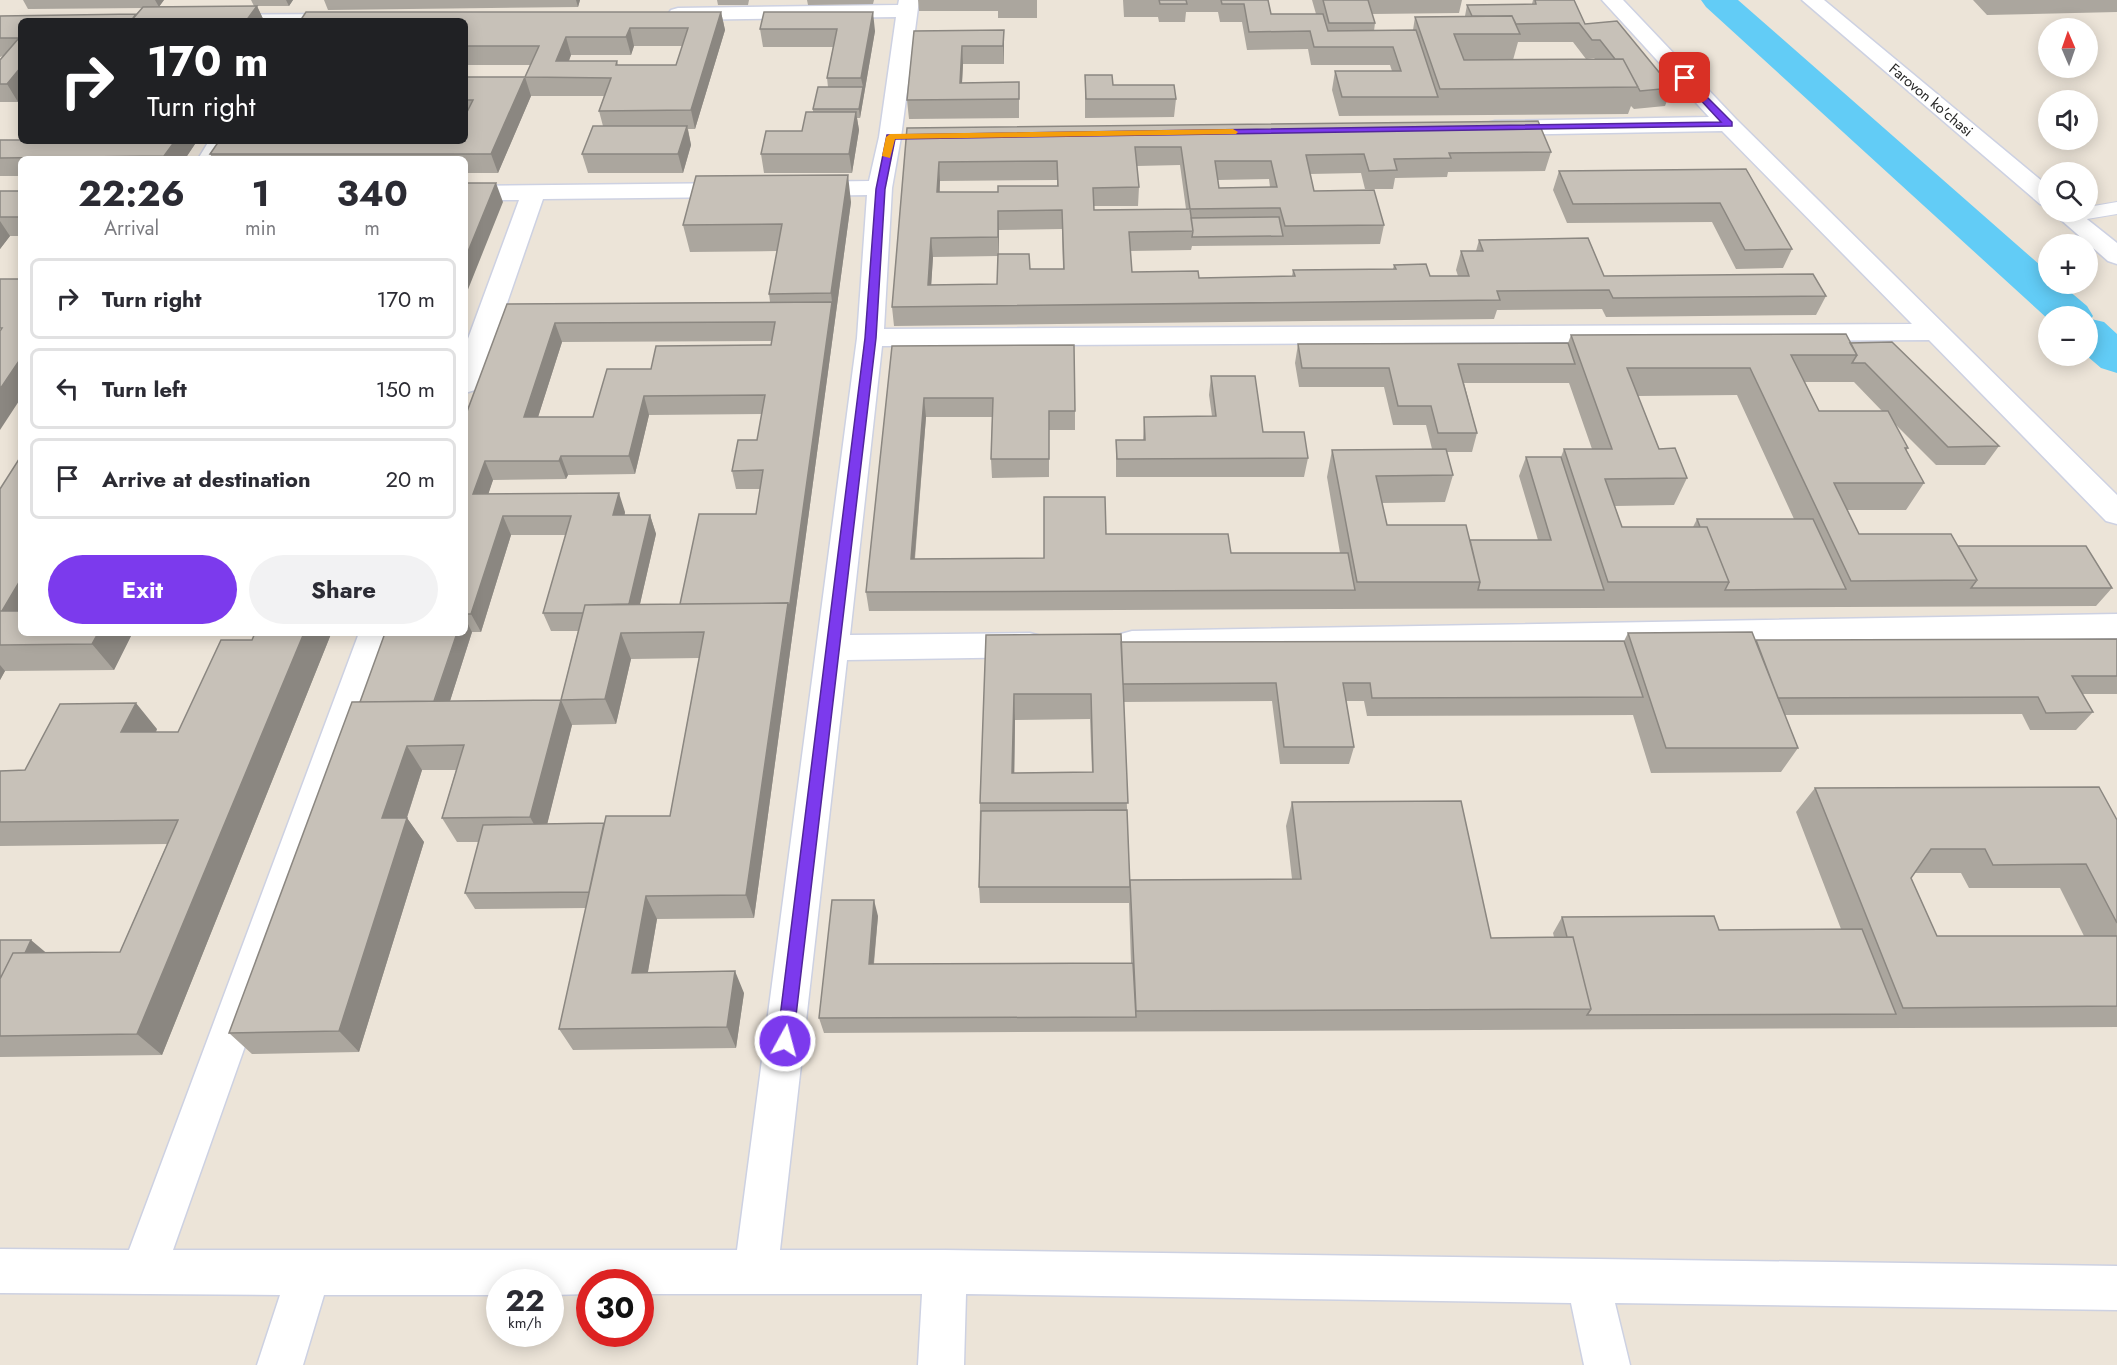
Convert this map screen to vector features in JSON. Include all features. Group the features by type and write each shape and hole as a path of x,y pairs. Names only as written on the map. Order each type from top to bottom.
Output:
{"street":[{"path":"300,18 309,0"},
{"path":"1612,0 1728,124 2117,513"},
{"name":"Farovon ko'chasi","path":"1812,0 2038,190"},
{"path":"656,15 908,5 902,136 880,189 870,338 756,1272"},
{"path":"1477,128 1728,124"},
{"path":"785,190 880,189"},
{"path":"468,193 761,190"},
{"path":"468,376 534,192"},
{"path":"2076,222 2117,256"},
{"path":"870,338 1935,332"},
{"path":"1097,644 2117,626"},
{"path":"143,1272 374,636"},
{"path":"833,648 1061,644"},
{"path":"0,1271 945,1272 2117,1288"},
{"path":"941,1365 945,1272"},
{"path":"280,1365 309,1273"},
{"path":"1588,1280 1607,1365"}],"lane":[{"path":"2098,210 2117,208"}],"building":[{"path":"1159,0 1186,0 1187,4 1160,4"},
{"path":"1221,0 1268,0 1271,14 1323,14 1328,31 1416,30 1438,97 1342,97 1335,71 1401,71 1393,47 1314,47 1310,31 1249,32 1244,4 1222,4"},
{"path":"1323,0 1368,0 1375,23 1329,23"},
{"path":"1535,0 1574,0 1585,24 1617,21 1672,88 1640,91 1623,59 1615,59 1600,40 1592,40 1579,23 1516,24 1512,16 1472,16 1467,5 1536,4"},
{"path":"257,6 248,18 134,18 143,7"},
{"path":"306,12 721,12 691,110 599,111 611,78 525,77 539,46 468,46 468,18 302,18","holes":["630,28 688,28 676,65 616,65 617,61 556,61 566,37 626,37"]},
{"path":"764,12 873,12 861,78 827,78 837,29 760,29"},
{"path":"136,14 133,18 18,18 18,38 0,38 0,16"},
{"path":"1512,16 1520,34 1454,34 1464,60 1623,59 1638,87 1440,89 1415,17"},
{"path":"1004,30 1003,46 962,46 960,83 1019,82 1019,99 907,100 914,31"},
{"path":"18,39 18,71 7,84 0,84 0,60"},
{"path":"1085,75 1112,75 1113,85 1174,85 1176,99 1086,99"},
{"path":"468,77 525,77 491,154 210,154 217,144 468,144 468,110 473,100 468,100"},
{"path":"818,87 863,87 859,109 813,109"},
{"path":"806,112 856,112 849,154 761,154 766,131 802,131"},
{"path":"1538,121 1551,152 1449,153 1451,158 1394,159 1397,170 1369,171 1364,154 1306,155 1314,191 1374,190 1384,225 1285,226 1280,208 1190,209 1193,231 1129,232 1132,272 1198,271 1199,278 1295,276 1293,270 1396,269 1394,265 1426,264 1430,276 1469,276 1461,251 1483,251 1479,240 1588,238 1604,276 1813,274 1826,296 1613,298 1609,290 1497,291 1500,300 892,307 907,128","holes":["1135,147 1181,147 1190,209 1094,210 1093,188 1139,187","1057,161 1058,186 998,186 998,192 937,192 939,162","1215,161 1271,161 1277,187 1219,188","1062,210 1064,269 1030,269 1029,254 998,254 997,284 928,285 931,238 998,237 998,211"]},
{"path":"593,126 687,126 678,154 582,154"},
{"path":"0,140 18,140 18,144 173,144 164,156 0,158"},
{"path":"1746,169 1792,249 1745,250 1720,203 1573,204 1559,171"},
{"path":"848,175 831,293 769,294 782,224 683,225 696,176"},
{"path":"468,183 496,183 468,252"},
{"path":"0,191 18,191 18,217 0,217"},
{"path":"1279,217 1283,236 1192,237 1191,218"},
{"path":"0,279 18,279 18,362 0,389 0,331 2,328 0,328"},
{"path":"832,302 789,610 788,603 680,604 699,514 756,514 763,470 732,471 738,440 757,440 765,395 644,396 629,456 561,456 559,461 485,461 473,494 619,493 613,515 650,515 629,604 585,605 583,613 543,613 571,516 503,516 471,614 468,614 468,409 507,304","holes":["775,322 771,345 656,346 651,369 607,369 593,417 524,417 555,323"]},
{"path":"1846,334 1857,355 1791,355 1819,411 1888,411 1924,483 1834,483 1859,534 1951,534 1977,580 1851,581 1750,368 1627,368 1659,449 1675,448 1687,478 1605,479 1622,527 1707,527 1729,582 1608,582 1564,449 1612,449 1571,335"},
{"path":"1892,342 1999,446 1948,447 1865,363 1852,363 1857,355 1850,343"},
{"path":"1568,343 1575,364 1458,364 1477,433 1438,433 1431,406 1398,406 1389,368 1302,368 1298,344"},
{"path":"1074,345 1075,411 1049,411 1049,459 991,459 993,398 924,398 911,559 1044,558 1044,497 1105,497 1106,534 1228,534 1231,553 1348,553 1355,590 866,592 892,346"},
{"path":"1211,376 1255,376 1263,432 1304,432 1308,458 1117,459 1116,440 1145,440 1144,417 1216,416"},
{"path":"1446,449 1453,475 1376,476 1387,525 1466,525 1480,582 1357,582 1332,450"},
{"path":"1526,457 1561,457 1604,590 1478,590 1480,582 1470,540 1551,540"},
{"path":"18,461 18,584 2,611 0,611 0,489"},
{"path":"1697,519 1813,519 1846,589 1725,590 1729,582 1707,527 1700,527"},
{"path":"1958,546 2086,546 2112,588 1971,588 1977,580"},
{"path":"788,603 746,895 646,896 632,973 735,971 727,1027 559,1029 606,816 670,816 704,632 621,633 605,699 561,700 585,605"},
{"path":"0,611 18,611 18,636 96,636 92,644 0,645"},
{"path":"1752,632 1798,748 1666,748 1628,633"},
{"path":"1121,634 1128,803 980,803 986,635","holes":["1014,694 1091,694 1093,772 1012,773"]},
{"path":"254,636 303,636 137,1034 0,1036 0,979 13,953 120,952 178,820 0,822 0,771 25,770 60,704 136,703 121,732 178,732 221,640 252,640"},
{"path":"384,636 456,636 434,701 360,702"},
{"path":"2117,639 2117,676 2072,676 2093,712 2046,713 2038,697 1778,698 1756,640"},
{"path":"1624,641 1643,697 1372,698 1370,683 1343,683 1354,747 1284,747 1276,683 1123,684 1121,642"},
{"path":"561,700 530,817 442,818 464,745 407,746 382,818 407,818 339,1031 229,1033 352,702"},
{"path":"2099,787 2117,820 2117,923 2086,864 1993,865 1985,849 1931,849 1911,878 1937,936 2117,936 2117,1006 1903,1008 1815,788"},
{"path":"1461,801 1491,938 1573,937 1591,1009 1136,1011 1130,880 1301,879 1292,802"},
{"path":"1127,810 1130,887 979,887 981,811"},
{"path":"604,823 589,892 465,893 483,825"},
{"path":"832,900 874,900 869,964 1133,963 1136,1017 819,1018"},
{"path":"1714,916 1719,930 1862,929 1896,1014 1587,1015 1591,1009 1573,937 1567,937 1562,917"},
{"path":"0,940 31,940 25,953 13,953 0,979"}],"waterway":[{"path":"1718,0 2060,306"},
{"path":"2098,341 2117,358"}],"slow traffic":[{"path":"887,156 890,137 1233,132"}],"route":[{"path":"785,1041 870,338 880,189 890,137 1728,124 1685,78"}]}
